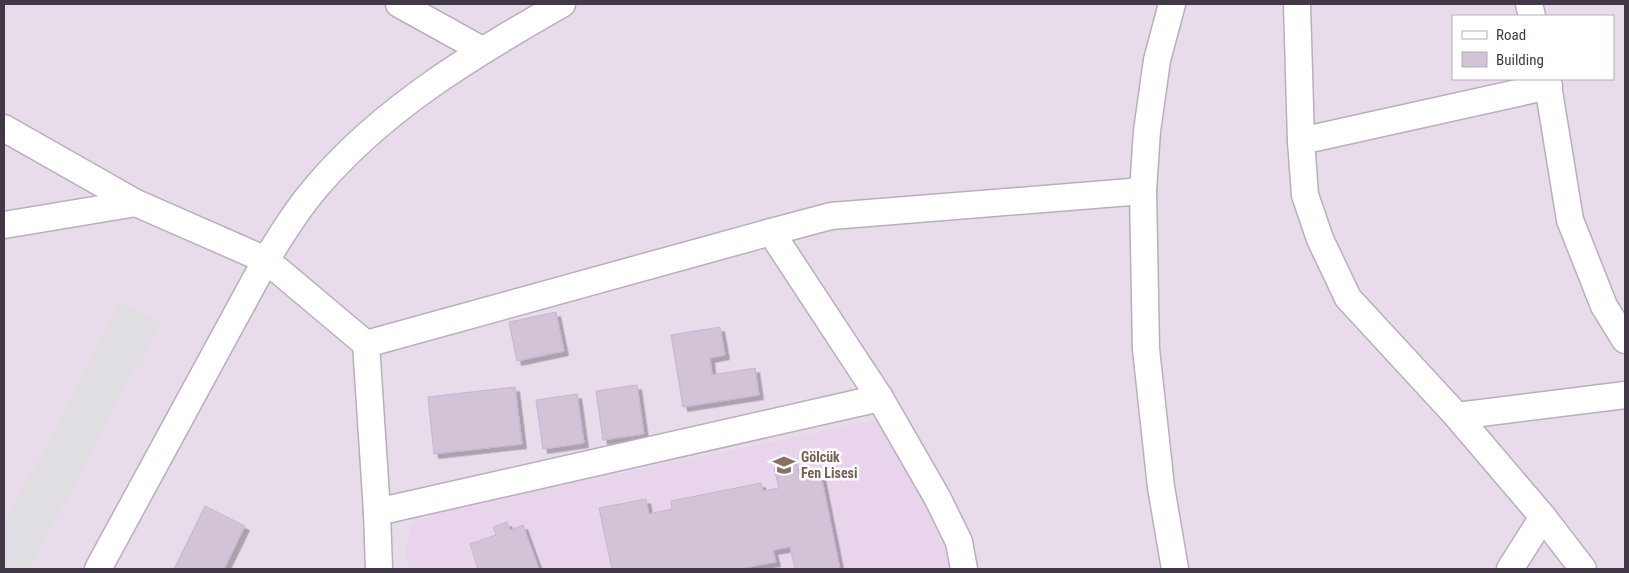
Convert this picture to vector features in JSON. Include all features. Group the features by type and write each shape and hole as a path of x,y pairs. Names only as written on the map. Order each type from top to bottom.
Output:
{"street":[{"path":"399,4 482,50"},
{"path":"98,569 266,260 290,222 318,185 352,150 402,106 431,84 482,50 562,4"},
{"path":"1172,4 1157,60 1147,131 1143,191 1146,350 1161,487 1175,569"},
{"path":"1297,4 1301,141 1305,195 1320,239 1348,298 1457,416 1543,517 1582,569"},
{"path":"1301,141 1548,82 1570,220 1604,306 1625,340"},
{"path":"4,128 136,203 266,260 366,344 379,569"},
{"path":"366,344 831,216 1143,191"},
{"path":"4,225 136,203"},
{"path":"771,232 880,398 938,499 959,542 964,569"},
{"path":"1457,416 1625,394"},
{"path":"377,512 880,398"},
{"path":"1510,569 1543,517"}],"shaded area":[{"path":"4,4 1625,4 1625,569 4,569"},
{"path":"121,302 160,322 30,569 4,569 4,525"},
{"name":"Gölcük Fen Lisesi","path":"880,419 946,537 955,569 408,569 406,544 412,524 440,511"}],"building":[{"path":"556,312 564,351 517,361 509,322"},
{"path":"720,327 725,355 710,358 712,375 755,368 759,395 683,407 671,335"},
{"path":"637,385 644,434 603,440 596,391"},
{"path":"515,387 522,444 434,454 428,397"},
{"path":"577,394 584,443 543,449 536,400"},
{"path":"797,464 799,474 820,470 840,569 795,569 790,547 773,550 776,562 738,569 612,569 599,508 646,499 649,514 672,509 671,501 761,483 763,491 779,488 774,468"},
{"path":"205,506 245,526 224,569 174,569"},
{"path":"507,522 510,530 523,525 539,569 478,569 470,544 496,535 493,527"}],"place":[{"name":"Gölcük Fen Lisesi","path":"784,465"}]}
